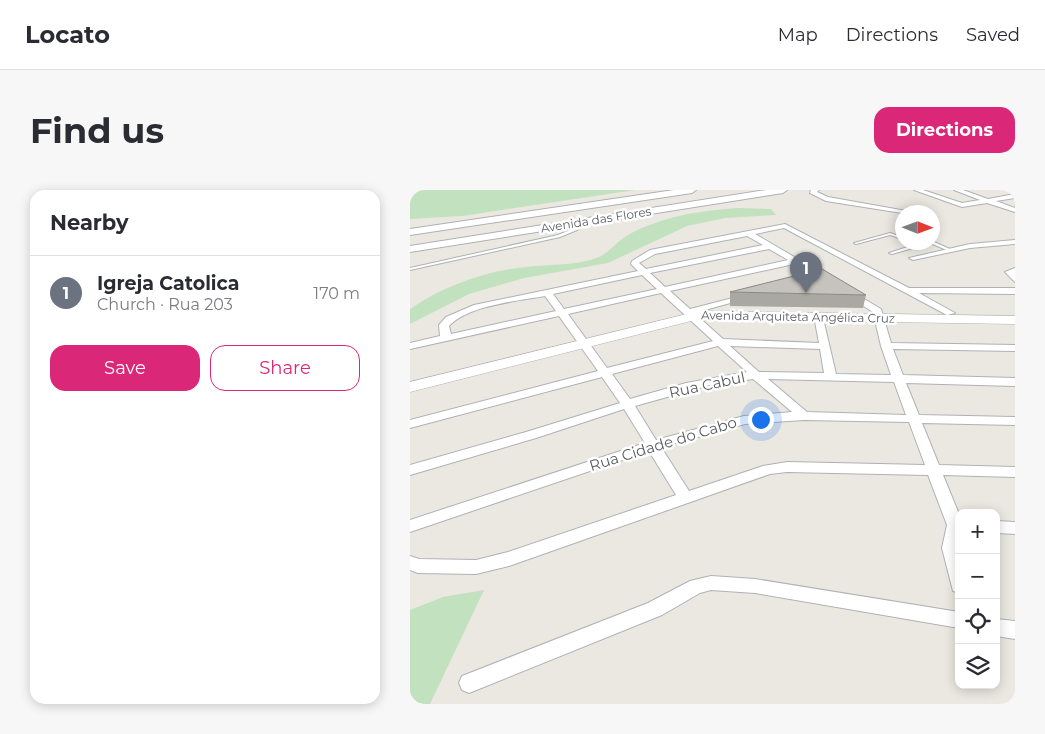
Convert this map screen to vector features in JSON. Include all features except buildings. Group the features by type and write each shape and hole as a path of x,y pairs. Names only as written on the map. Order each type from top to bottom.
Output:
{"main road":[{"name":"Avenida das Flores","path":"410,232 692,190"},
{"name":"Avenida das Flores","path":"410,250 751,193 783,190"},
{"path":"576,206 563,211 560,216 568,219 600,219"}],"street":[{"path":"816,190 813,191 813,194 826,199 895,210"},
{"path":"917,190 966,205 1015,196"},
{"path":"957,190 1015,210"},
{"path":"998,190 1015,196"},
{"path":"804,416 756,375 639,268 639,258 653,252 785,226 950,313"},
{"path":"748,233 823,277 878,314 886,346 913,419 955,520"},
{"path":"913,258 950,250 1015,242"},
{"path":"446,338 444,325 462,313 477,307 546,292 639,268 770,246"},
{"path":"410,346 795,261"},
{"path":"805,281 823,277"},
{"path":"907,290 1015,291"},
{"path":"546,292 627,404 685,497"},
{"path":"690,313 759,292"},
{"name":"Avenida Arquiteta Angélica Cruz","path":"690,313 819,316 878,314 1015,320"},
{"name":"Avenida Arquiteta Angélica Cruz","path":"410,387 690,313 950,313 1015,315"},
{"path":"819,316 831,377"},
{"name":"Avenida Arquiteta Angélica Cruz","path":"410,377 580,341"},
{"path":"410,424 721,342 824,346"},
{"path":"886,346 1015,348"},
{"name":"Rua Cabul","path":"410,470 512,442 627,404 713,381 756,375 1015,382"},
{"name":"Rua Cidade do Cabo","path":"410,526 654,445 744,420 766,416 1015,421"},
{"path":"414,565 476,566 509,559 742,476 778,468 934,469 1015,472"},
{"path":"1000,527 1015,528"},
{"path":"955,528 951,534 950,548 955,569"},
{"path":"469,683 655,609 696,586 711,583 755,586 955,619"},
{"path":"1000,628 1015,630"}],"lane":[{"path":"410,269 559,236 576,229 585,221"},
{"path":"856,243 890,234 895,236"},
{"path":"940,246 950,250"},
{"path":"891,253 903,250"}],"green space":[{"path":"410,190 635,190 462,216 410,219"},
{"path":"738,208 771,209 776,215 725,218 687,226 608,263 524,278 469,294 410,324 410,309 437,293 465,281 511,269 584,262 605,254 628,235 654,223 695,213"},
{"path":"703,312 1015,315 1015,318"},
{"path":"484,590 430,704 410,704 410,610 443,597"}],"place":[{"name":"Igreja Catolica","path":"806,293"}]}
